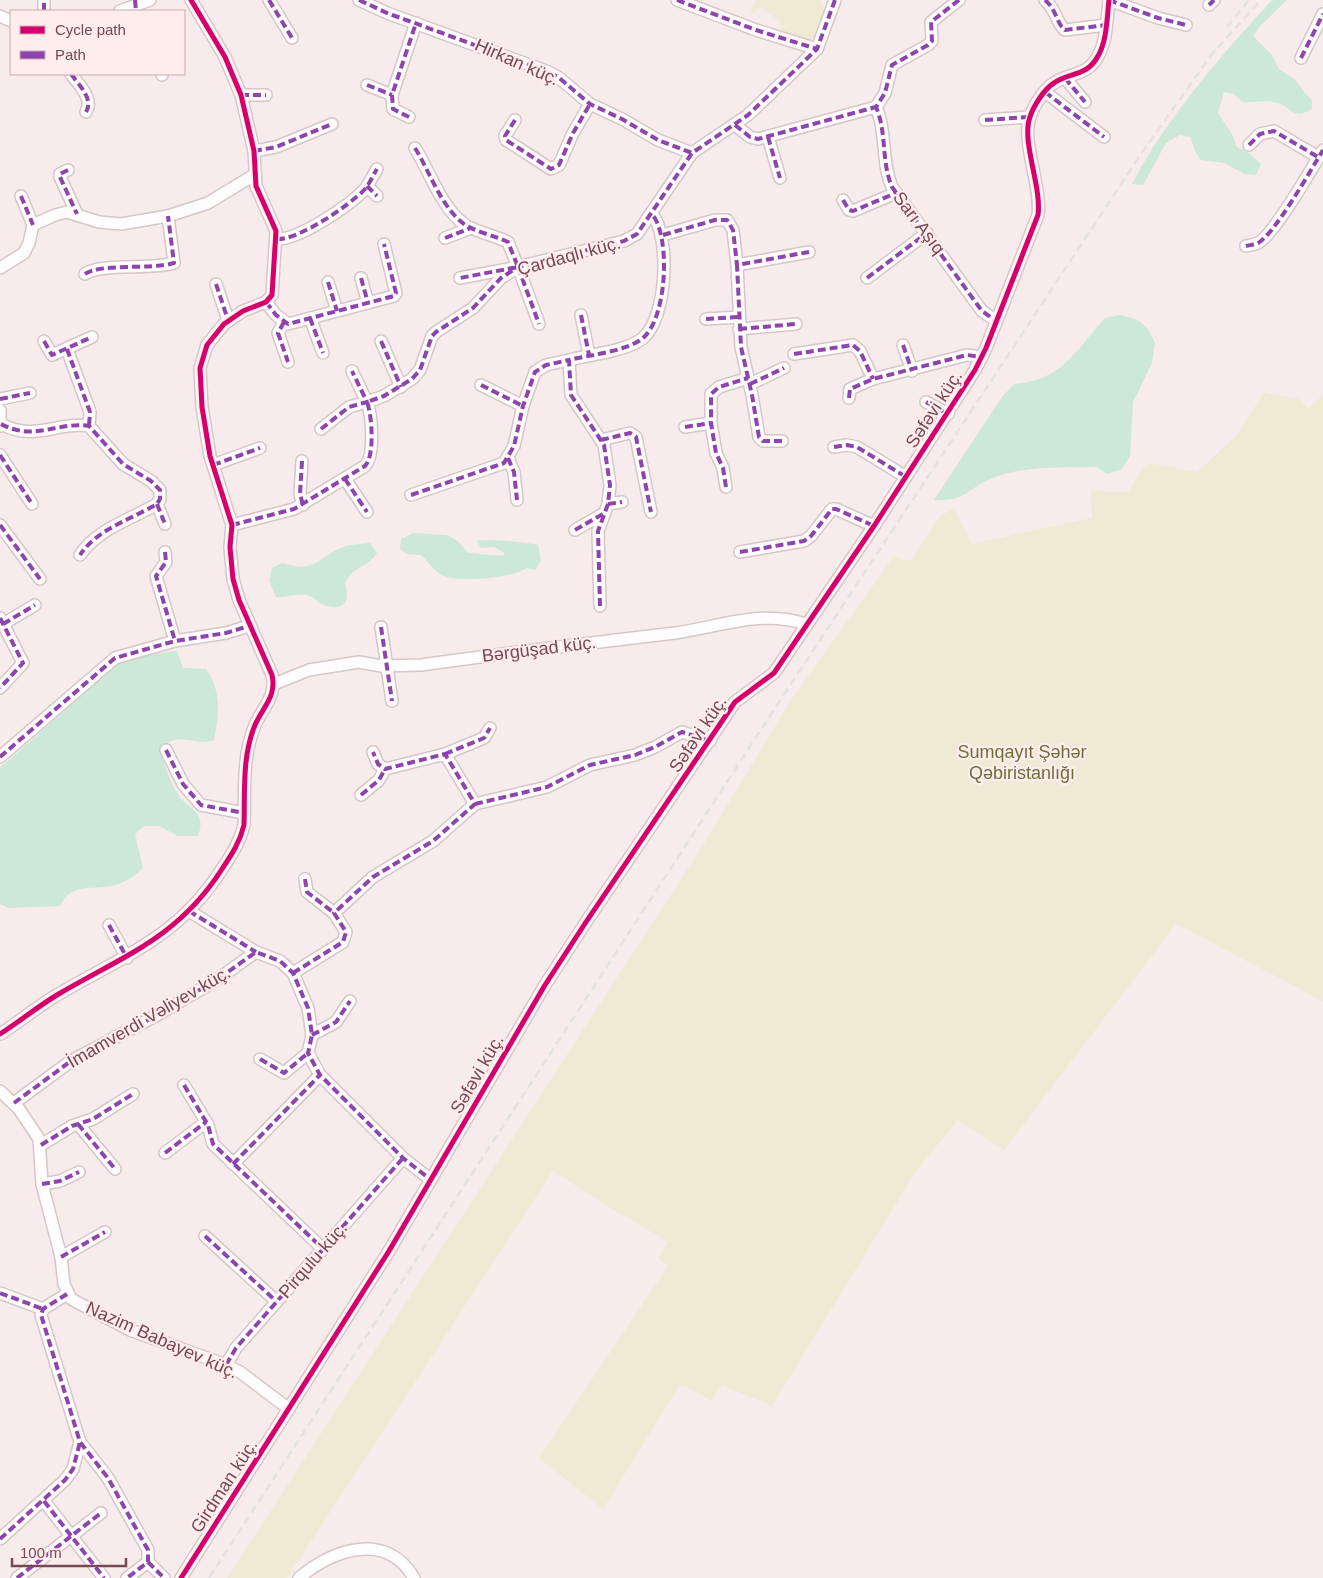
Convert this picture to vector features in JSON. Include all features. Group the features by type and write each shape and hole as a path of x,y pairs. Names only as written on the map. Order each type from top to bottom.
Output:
{"street":[{"path":"123,10 150,0"},
{"path":"0,1034 58,995 127,958 189,911 209,889 239,843 244,813 247,746 256,723 272,695 274,684 268,662 249,626 233,580 230,547 232,525 213,465 202,407 200,368 207,345 228,320 266,302 272,294 277,239 273,223 256,186 254,151 241,95 225,57 191,0"},
{"path":"269,0 292,38"},
{"name":"Hirkan küç.","path":"359,0 546,71 558,77 590,104 622,119 658,140 692,153"},
{"path":"677,0 763,33 817,49"},
{"name":"Çardaqlı küç.","path":"320,429 349,406 367,402 401,387 412,379 420,370 432,336 473,308 501,278 518,267 631,238 637,234 692,153 735,125 817,49 835,0"},
{"path":"735,125 750,137 758,139 876,107 885,93 892,65 928,45 932,41 931,22 959,0"},
{"path":"1045,0 1056,10 1061,25 1065,30 1106,24"},
{"path":"1109,0 1158,18 1186,25"},
{"name":"Səfəvi küç.","path":"289,1409 326,1347 389,1251 545,984 657,815 685,779 741,696 774,673 948,414 982,356 1038,215 1039,200 1029,139 1030,117 1045,92 1054,82 1077,75 1098,57 1102,47 1109,0"},
{"path":"1301,58 1323,14"},
{"path":"409,117 393,109 392,95 416,23"},
{"path":"72,75 88,98 89,108 86,112"},
{"path":"1065,78 1085,102"},
{"path":"368,86 392,95"},
{"path":"1045,92 1104,137"},
{"path":"241,95 266,95"},
{"path":"515,120 505,136 506,140 551,169 559,165 573,133 590,104"},
{"name":"Sarı Aşıq","path":"876,107 881,123 886,170 896,194 927,233 982,311 995,320"},
{"path":"985,120 1030,117"},
{"path":"254,151 276,147 332,124"},
{"path":"1246,246 1258,244 1263,239 1286,210 1321,153 1274,131 1260,134 1249,145"},
{"path":"768,137 780,178"},
{"path":"415,148 445,202 457,218 470,228 489,233 508,242 539,324"},
{"path":"277,239 292,238 315,225 357,196 367,186 377,169"},
{"path":"68,170 60,174 60,177 77,214"},
{"path":"33,225 55,215 77,214 99,222 121,224 168,216 208,203 254,175"},
{"path":"367,186 377,196"},
{"path":"843,200 849,210 852,211 896,194"},
{"path":"0,268 20,257 27,248 33,225 21,196"},
{"path":"411,496 495,467 508,458 514,446 523,406 535,372 539,368 630,345 643,339 648,333 663,295 662,235 652,214"},
{"path":"85,274 95,270 151,267 174,263 168,216"},
{"path":"662,235 715,220 727,220 732,230 737,265 741,347 759,437 763,441 782,441"},
{"path":"445,238 470,228"},
{"path":"867,278 927,233"},
{"path":"266,302 288,324 394,296 396,293 384,244"},
{"path":"737,265 809,252"},
{"path":"460,278 518,267"},
{"path":"361,278 368,303"},
{"path":"328,282 337,311"},
{"path":"216,284 228,320"},
{"path":"581,315 589,355"},
{"path":"310,318 323,353"},
{"path":"706,318 739,323 796,324"},
{"path":"284,322 278,333 288,362"},
{"path":"44,341 52,355 92,337"},
{"path":"381,341 401,387"},
{"path":"902,344 912,371"},
{"path":"794,354 853,345 860,350 873,380"},
{"path":"68,349 90,412 90,426 123,464 157,486 161,495 157,504 102,533 86,544 80,555"},
{"path":"849,398 850,389 873,380 967,355 982,356"},
{"path":"569,360 571,395 601,440 606,452 610,485 606,509 598,531 600,606"},
{"path":"726,487 724,468 716,453 711,423 711,394 714,390 749,381 784,368"},
{"path":"232,525 288,511 303,505 370,462 370,418 367,402 352,371"},
{"path":"481,386 523,406"},
{"path":"0,399 30,393"},
{"path":"926,402 948,414"},
{"path":"0,410 0,425 16,430 36,432 90,426"},
{"path":"685,427 711,423"},
{"path":"601,440 630,433 636,437 651,512"},
{"path":"834,447 857,447 906,477"},
{"path":"213,465 260,448"},
{"path":"0,455 32,504"},
{"path":"508,458 514,472 517,500"},
{"path":"302,461 300,494 303,505"},
{"path":"345,479 368,512"},
{"path":"575,530 606,509 622,502"},
{"path":"157,504 165,524"},
{"path":"740,552 804,541 811,536 832,509 836,509 874,526"},
{"path":"0,525 40,579"},
{"path":"165,552 166,562 156,576 175,641"},
{"path":"0,688 23,664 2,621 35,606"},
{"name":"Bərgüşad küç.","path":"274,684 309,670 360,662 387,666 421,664 694,631 754,617 793,620 806,624"},
{"path":"0,757 115,658 175,641 226,633 249,626"},
{"path":"381,627 392,701"},
{"path":"361,795 379,780 385,769 445,754 484,738 490,728"},
{"path":"334,913 373,877 433,841 475,804 547,787 590,765 635,755 655,747 682,732 710,741"},
{"path":"166,750 183,784 201,805 208,808 244,813"},
{"path":"373,752 378,764 385,769"},
{"path":"445,754 475,804"},
{"path":"293,973 343,942 346,932 334,913 307,892 305,879"},
{"path":"189,911 256,952 280,961 293,973 308,1008 312,1036 308,1053 284,1072 260,1059"},
{"path":"109,925 127,958"},
{"name":"İmamverdi Vəliyev küç.","path":"14,1103 53,1072 86,1051 116,1039 225,974 256,952"},
{"path":"312,1036 336,1022 350,1001"},
{"path":"308,1053 320,1075 403,1158 431,1180"},
{"path":"233,1164 320,1075"},
{"path":"184,1085 206,1122 213,1144 322,1248"},
{"name":"Nazim Babayev küç.","path":"0,1091 14,1103 36,1134 41,1145 42,1184 67,1294 79,1304 130,1330 226,1365 240,1372 289,1409"},
{"path":"41,1145 78,1124 93,1119 133,1094"},
{"path":"165,1153 206,1122"},
{"path":"78,1124 115,1169"},
{"name":"Pirqulu küç.","path":"226,1365 236,1348 276,1301 403,1158"},
{"path":"42,1184 60,1180 79,1172"},
{"path":"60,1258 105,1232"},
{"path":"205,1236 276,1301"},
{"path":"0,1293 43,1309"},
{"path":"67,1294 43,1309 41,1315 80,1442 108,1478 148,1550 148,1562 164,1578"},
{"name":"Girdman küç.","path":"181,1578 289,1409"},
{"path":"0,1539 44,1501 73,1469 80,1442"},
{"path":"44,1501 104,1578"},
{"path":"17,1578 101,1513"},
{"path":"298,1578 330,1557 361,1549 387,1552 400,1560 414,1578"},
{"path":"127,1578 148,1562"}],"green space":[{"path":"756,0 820,0 825,15 810,42 782,33 780,21 760,8 752,14 750,11"},
{"name":"Sumqayıt Şəhər Qəbiristanlığı","path":"1264,392 1299,399 1309,408 1323,395 1323,1001 1176,924 1004,1150 958,1120 916,1171 772,1406 722,1385 711,1401 685,1386 679,1386 603,1509 539,1458 668,1266 658,1258 668,1242 553,1171 287,1578 227,1578 700,850 791,700 894,556 911,561 939,517 954,508 971,544 1092,518 1091,491 1128,492 1142,469 1148,463 1197,472 1237,435"}],"shaded area":[{"path":"1272,0 1287,0 1261,25 1253,36 1271,54 1279,69 1294,79 1312,101 1312,109 1300,114 1291,111 1279,103 1265,101 1242,102 1234,94 1224,92 1218,113 1232,134 1237,147 1250,154 1261,164 1256,175 1244,174 1225,163 1201,160 1195,151 1190,137 1180,135 1166,143 1143,185 1132,184 1161,136 1196,88"},
{"path":"1120,315 1138,320 1149,330 1155,343 1152,363 1133,402 1130,456 1122,469 1107,474 1097,467 1045,468 1018,471 993,478 954,499 934,500 1002,397 1014,384 1045,377 1056,370 1076,353 1105,318"},
{"path":"413,533 447,535 458,541 468,553 503,556 505,553 494,547 481,548 477,541 482,540 538,545 541,561 535,570 526,568 500,577 464,579 447,577 436,571 421,555 407,554 400,549 401,539"},
{"path":"370,543 377,553 369,562 357,569 349,577 345,583 346,600 341,606 331,607 324,605 307,595 276,597 269,580 272,568 282,563 294,566 310,565 346,546"},
{"path":"177,651 183,668 206,669 215,686 218,703 214,740 200,742 175,740 161,747 163,759 173,786 180,797 198,814 200,827 198,836 178,836 159,826 144,826 135,834 143,868 125,881 110,886 73,891 64,899 60,906 9,908 0,904 0,768 116,665 137,656"}],"railway":[{"path":"1227,27 1249,0"},
{"path":"209,1578 779,702 1141,154 1212,54 1261,0"}],"marked path":[{"path":"44,0 44,10"},
{"path":"135,0 136,10"},
{"path":"269,0 292,38"},
{"path":"359,0 387,13 546,71 558,77 590,104 622,119 658,140 692,153"},
{"path":"677,0 756,30 817,49"},
{"path":"232,525 294,509 365,466 368,461 371,445 371,425 367,402 384,396 412,379 420,370 432,336 473,308 501,278 518,267 624,241 637,234 692,153 748,115 817,49 835,0"},
{"path":"959,0 931,22 932,41 928,45 892,65 885,93 876,107 882,127 886,167 892,187 982,311 995,320"},
{"path":"1045,0 1065,30 1106,25"},
{"path":"1109,0 1158,18 1186,25"},
{"path":"1209,5 1214,0"},
{"path":"1301,58 1323,14"},
{"path":"409,117 393,109 392,95 416,23"},
{"path":"72,75 87,97 88,107 86,112"},
{"path":"1065,78 1085,102"},
{"path":"367,85 392,95"},
{"path":"1045,92 1104,137"},
{"path":"241,95 266,95"},
{"path":"515,120 505,136 506,140 551,169 559,165 573,133 590,104"},
{"path":"735,125 750,137 758,139 876,107"},
{"path":"985,120 1029,117"},
{"path":"254,151 276,147 332,124"},
{"path":"1249,145 1260,134 1274,131 1318,157"},
{"path":"768,137 780,178"},
{"path":"415,148 442,199 456,217 468,227 508,242 518,267 460,278"},
{"path":"1246,246 1258,243 1273,228 1323,150"},
{"path":"277,239 286,238 311,228 348,204 365,189 377,169"},
{"path":"68,170 60,174 60,177 77,214"},
{"path":"367,186 377,196"},
{"path":"843,200 849,210 853,211 896,193"},
{"path":"21,196 33,225"},
{"path":"600,606 598,531 608,504 610,485 604,445 571,395 569,360 628,346 643,338 651,328 657,313 664,277 662,240 658,225 652,214"},
{"path":"85,274 102,269 174,263 168,216"},
{"path":"663,235 715,220 727,220 733,230 737,265"},
{"path":"445,238 471,228"},
{"path":"867,278 927,233"},
{"path":"266,302 276,315 288,324 394,296 396,293 384,244"},
{"path":"782,441 763,441 759,437 741,347 737,265 809,252"},
{"path":"518,267 539,324"},
{"path":"361,278 368,303"},
{"path":"328,282 337,311"},
{"path":"216,284 228,320"},
{"path":"581,315 589,355"},
{"path":"706,319 739,317"},
{"path":"310,318 323,353"},
{"path":"284,322 278,333 288,362"},
{"path":"739,329 796,324"},
{"path":"44,341 52,355 92,337"},
{"path":"381,341 401,387"},
{"path":"794,354 853,345 860,351 873,379"},
{"path":"903,345 912,371"},
{"path":"67,349 90,412 89,426"},
{"path":"849,398 850,389 873,379 967,355 982,357"},
{"path":"411,495 504,463 514,446 523,406 535,372 546,365 569,360"},
{"path":"750,384 784,368"},
{"path":"321,429 349,407 367,402 352,371"},
{"path":"726,487 723,468 716,453 711,423 711,394 719,387 748,378"},
{"path":"481,385 523,406"},
{"path":"0,399 30,393"},
{"path":"926,402 948,414"},
{"path":"685,427 711,423"},
{"path":"1,424 24,431 78,425 89,426 123,464 151,481 160,490 160,499 157,504 95,538 80,555"},
{"path":"601,440 630,433 636,437 651,512"},
{"path":"834,447 847,445 857,447 906,477"},
{"path":"213,465 260,448"},
{"path":"0,455 32,504"},
{"path":"508,458 514,472 517,500"},
{"path":"302,461 300,494 303,505"},
{"path":"345,479 367,512"},
{"path":"608,504 622,502"},
{"path":"157,504 165,524"},
{"path":"740,552 804,541 811,536 832,509 836,509 874,526"},
{"path":"575,530 603,514"},
{"path":"0,525 40,579"},
{"path":"165,552 166,562 156,576 175,641"},
{"path":"3,624 35,605"},
{"path":"0,618 23,663 0,688"},
{"path":"0,757 115,658 175,641 226,633 249,626"},
{"path":"381,627 392,701"},
{"path":"445,754 484,738 490,728"},
{"path":"475,804 547,787 590,765 635,755 655,747 682,732 710,741"},
{"path":"166,750 183,784 201,805 244,813"},
{"path":"293,973 343,942 346,932 334,913 373,877 433,841 475,804 445,754 385,769 378,764 373,752"},
{"path":"361,795 379,780 385,769"},
{"path":"305,879 307,892 334,913"},
{"path":"189,911 256,952"},
{"path":"109,925 127,958"},
{"path":"14,1103 71,1061 159,1014 218,979 256,952 280,961 293,973 308,1008 312,1035 308,1053 320,1075 403,1158 431,1180"},
{"path":"312,1035 336,1022 350,1001"},
{"path":"260,1059 284,1073 308,1053"},
{"path":"233,1164 320,1075"},
{"path":"184,1085 208,1125 213,1144 322,1248"},
{"path":"41,1145 72,1126 93,1119 133,1094"},
{"path":"165,1153 206,1122"},
{"path":"78,1124 115,1169"},
{"path":"226,1365 236,1348 403,1158"},
{"path":"42,1184 60,1181 79,1172"},
{"path":"61,1257 105,1232"},
{"path":"205,1236 276,1301"},
{"path":"0,1293 43,1309"},
{"path":"67,1294 43,1309 41,1315 80,1442 108,1478 148,1550 148,1562 127,1578"},
{"path":"0,1539 65,1480 73,1469 80,1442"},
{"path":"44,1501 104,1578"},
{"path":"17,1578 101,1513"},
{"path":"148,1562 164,1578"}],"cycle path":[{"path":"0,1034 42,1004 148,943 168,929 205,893 232,853 242,831 244,825 245,774 248,749 255,725 273,689 272,675 239,600 233,579 230,547 232,525 210,456 202,407 200,368 207,345 224,324 243,311 266,302 272,295 276,231 256,186 254,151 241,95 225,57 191,0"},
{"path":"181,1578 389,1251 545,985 586,922 735,702 774,673 874,526 975,370 986,348 1038,215 1037,191 1028,138 1030,117 1039,98 1046,89 1060,80 1089,68 1094,63 1103,43 1109,0"}]}
